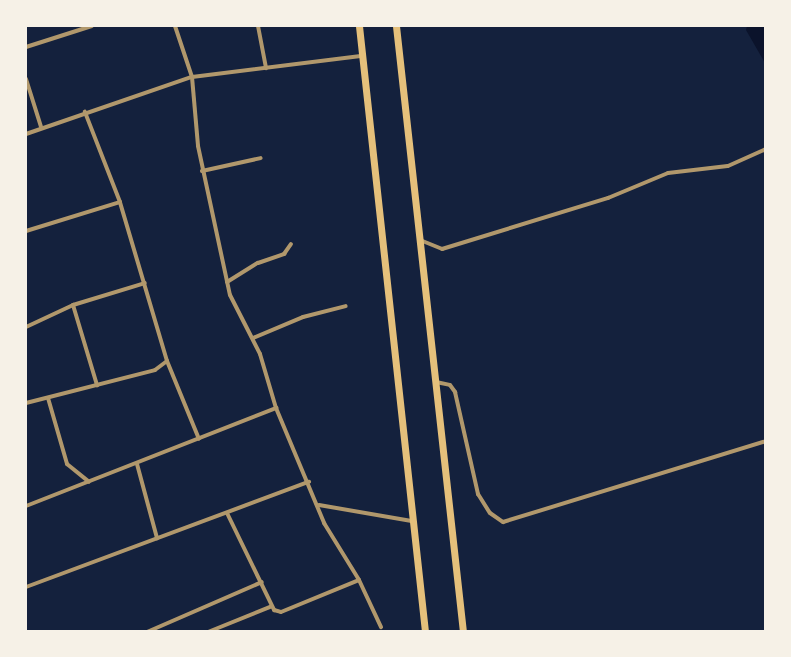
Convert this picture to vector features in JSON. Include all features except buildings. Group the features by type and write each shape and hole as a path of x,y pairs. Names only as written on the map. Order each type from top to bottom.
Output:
{"highway":[{"path":"359,26 425,632"},
{"path":"396,26 463,632"}],"street":[{"path":"26,47 92,26"},
{"path":"175,26 192,76 202,171 227,282 253,338 276,408 328,529 359,580 381,627"},
{"path":"258,26 266,68"},
{"path":"26,134 85,112 180,84 192,76 362,56"},
{"path":"26,79 41,127"},
{"path":"85,112 120,202 167,361 199,439"},
{"path":"420,240 442,249 608,198 668,173 728,166 765,149"},
{"path":"202,171 261,158"},
{"path":"26,231 120,202"},
{"path":"227,282 258,263 284,254 291,244"},
{"path":"26,327 74,305 145,283"},
{"path":"74,305 96,385"},
{"path":"253,338 303,318 346,306"},
{"path":"26,403 155,370 167,361"},
{"path":"436,382 450,385 455,392 478,494 482,504 503,522 765,441"},
{"path":"48,398 67,464 89,482"},
{"path":"26,506 276,408"},
{"path":"137,464 157,539"},
{"path":"26,587 309,482"},
{"path":"318,505 413,521"},
{"path":"227,513 262,582 270,607"},
{"path":"208,632 270,607 281,612 359,580"},
{"path":"147,632 262,582"}],"water":[{"path":"747,26 765,26 765,63 746,30"}]}
